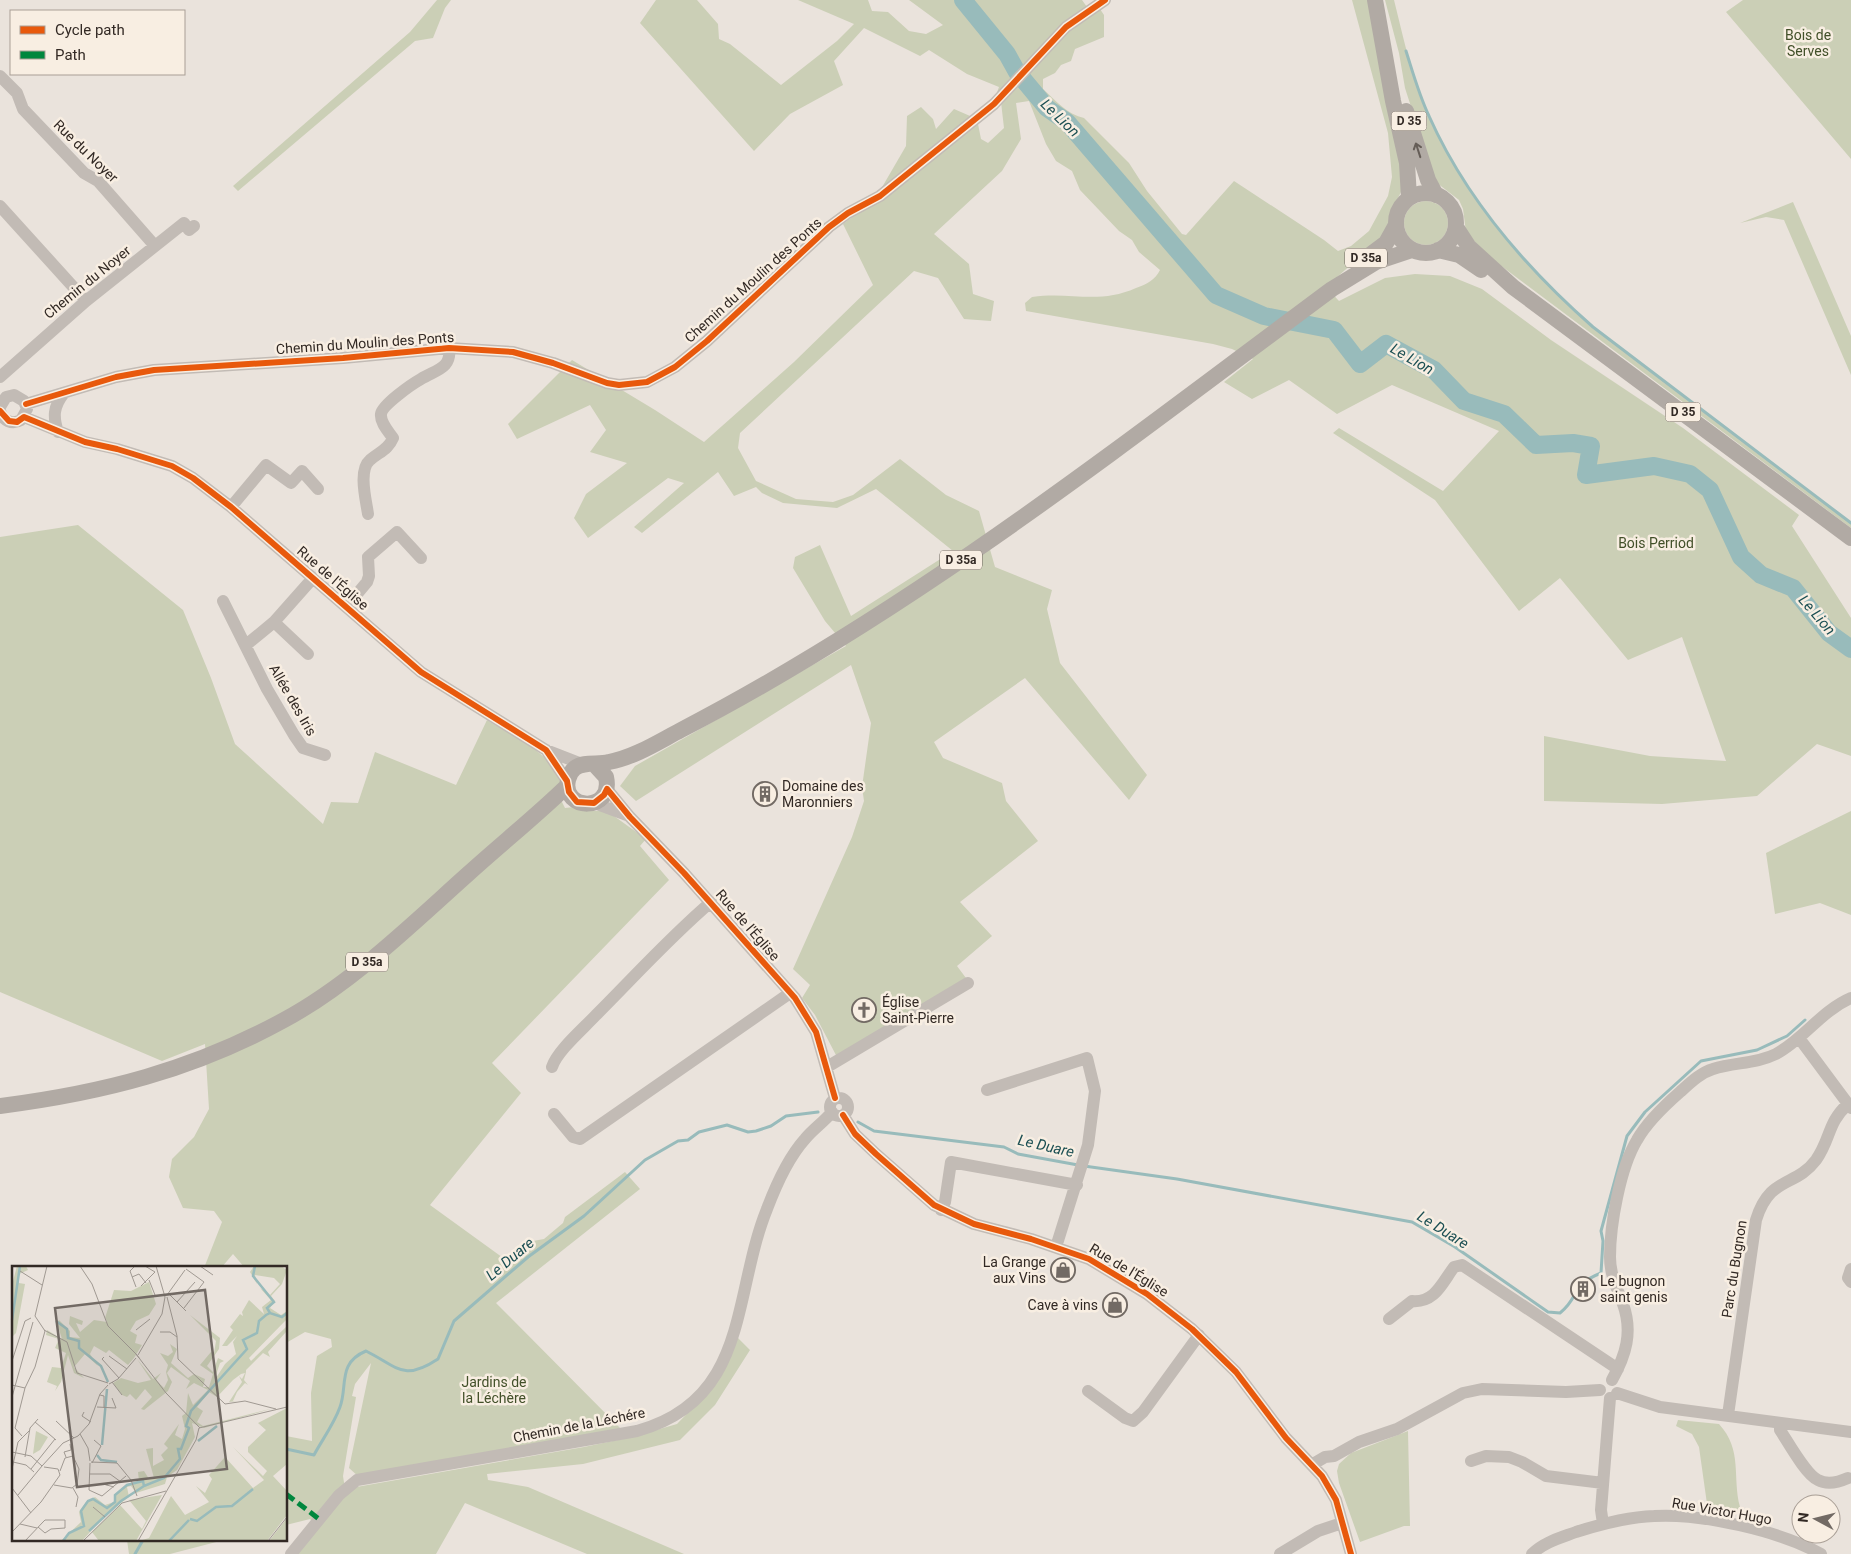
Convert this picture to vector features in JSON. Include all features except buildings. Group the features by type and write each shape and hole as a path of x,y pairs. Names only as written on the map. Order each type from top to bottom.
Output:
{"main road":[{"name":"D 35","path":"1375,0 1393,101 1407,163 1409,198"},
{"name":"D 35","path":"1384,45 1428,180 1436,195"},
{"path":"1422,194 1436,195 1446,201 1453,210 1456,227 1451,239 1438,250 1425,253 1412,250 1399,237 1396,225 1398,213 1409,198 1422,194"},
{"name":"D 35a","path":"1332,290 1349,271 1386,243 1396,225"},
{"name":"D 35","path":"1456,227 1469,247 1513,287 1851,538"},
{"name":"D 35a","path":"588,765 626,758 764,684 888,608 1044,502 1332,290 1354,278 1376,262 1412,250"},
{"name":"D 35","path":"1438,250 1459,255 1490,276 1513,287"},
{"name":"D 35a","path":"607,783 626,758"},
{"path":"588,765 607,783 600,800 594,803 582,804 570,790 571,772 588,765"},
{"name":"D 35a","path":"0,1106 71,1096 143,1079 195,1062 286,1019 366,963 536,816 570,790"}],"street":[{"name":"Chemin du Moulin des Ponts","path":"25,410 64,393 116,377 154,370 343,358 449,348 513,352 619,385 635,385 656,378 707,341 828,227 848,213 880,196 994,104 1066,27 1104,0"},
{"name":"Rue du Noyer","path":"0,76 17,93 23,109 84,173 98,181 155,246"},
{"path":"0,206 86,301"},
{"name":"Chemin du Noyer","path":"0,377 86,301 184,222 189,230 194,226"},
{"name":"Chemin du Moulin des Ponts","path":"368,514 364,468 368,461 390,446 393,438 382,422 381,414 386,405 421,379 444,368 450,358 449,348"},
{"path":"0,384 1,409 5,419 13,422 25,410"},
{"path":"58,432 54,420 54,412 64,393"},
{"name":"Rue de l'Église","path":"1,409 18,396 25,410 58,432 172,466 193,478 231,507 421,672 546,750 588,765"},
{"path":"231,507 266,465 291,483 302,471 318,488"},
{"path":"347,606 367,582 369,576 367,567 368,557 397,532 421,558"},
{"path":"246,645 274,622 313,578"},
{"name":"Allée des Iris","path":"223,601 267,689 303,748 325,755"},
{"path":"274,622 308,654"},
{"name":"Rue de l'Église","path":"546,750 570,790"},
{"name":"Rue de l'Église","path":"607,783 630,817 647,832 711,902 807,1015 816,1032 835,1098 831,1103 837,1114 855,1134 913,1189 941,1210 974,1224 1056,1247 1089,1259 1119,1276 1169,1310 1236,1372 1286,1438 1313,1464 1322,1476 1336,1500 1351,1554"},
{"name":"Rue de l'Église","path":"594,803 630,817"},
{"name":"Rue de l'Église","path":"552,1067 554,1060 586,1026 661,949 711,902"},
{"path":"826,1067 968,984"},
{"path":"554,1114 573,1137 580,1139 790,993"},
{"path":"1603,1524 1601,1510 1609,1394 1603,1382 1615,1374 1628,1342 1626,1314 1611,1272 1611,1238 1619,1192 1636,1142 1652,1120 1698,1076 1713,1069 1758,1061 1774,1055 1800,1038 1822,1016 1851,998"},
{"name":"Parc du Bugnon","path":"1728,1415 1756,1220 1760,1208 1773,1189 1815,1161 1823,1149 1836,1115 1849,1106 1800,1038"},
{"path":"987,1090 1087,1058 1095,1091 1086,1156 1056,1247"},
{"name":"Chemin de la Léchére","path":"291,1554 339,1495 357,1480 637,1431 671,1419 687,1408 703,1392 722,1362 735,1335 762,1222 774,1191 799,1146 837,1114"},
{"path":"941,1210 946,1202 951,1162 1077,1185"},
{"path":"1389,1319 1412,1301 1424,1302 1432,1298 1454,1266 1462,1265 1615,1374"},
{"path":"1851,1269 1848,1278 1851,1282"},
{"path":"1088,1391 1125,1418 1133,1420 1143,1412 1199,1336"},
{"path":"1313,1464 1325,1457 1334,1456 1359,1442 1397,1429 1463,1393 1482,1389 1609,1394 1660,1407 1851,1432"},
{"path":"1780,1423 1780,1430 1811,1474 1818,1480 1837,1483 1848,1478"},
{"path":"1322,1476 1331,1465 1334,1456"},
{"path":"1470,1462 1486,1456 1509,1458 1522,1462 1546,1476 1603,1483"},
{"name":"Rue Victor Hugo","path":"1532,1554 1552,1541 1603,1524 1653,1516 1696,1518 1782,1537 1821,1554"},
{"path":"1280,1554 1318,1531 1342,1523"}],"green space":[{"path":"437,0 451,0 445,8 433,38 415,41 238,191 233,186 410,32"},
{"name":"Bois Perriod","path":"656,0 697,0 718,24 719,39 730,44 781,85 837,41 854,24 798,0 868,0 872,11 888,12 909,31 926,34 943,25 909,0 1082,0 1087,7 1100,9 1104,15 1104,37 1075,49 1071,61 1061,65 1055,73 1043,79 1043,89 1067,110 1084,118 1129,163 1147,191 1182,234 1186,235 1234,181 1338,251 1351,246 1369,231 1388,196 1392,177 1388,133 1352,0 1368,0 1402,174 1401,192 1391,212 1388,229 1382,237 1326,287 1339,301 1385,278 1415,274 1450,276 1482,289 1551,340 1683,428 1799,515 1792,526 1851,618 1851,756 1817,744 1757,796 1662,804 1544,801 1544,736 1650,756 1726,761 1682,637 1628,660 1560,578 1519,611 1435,500 1333,433 1339,428 1443,491 1499,431 1392,385 1337,414 1289,380 1252,399 1224,382 1253,359 1232,349 1026,311 1025,303 1032,297 1059,295 1109,296 1147,283 1160,270 1139,252 1132,240 1119,231 1080,190 1072,171 1056,161 1046,144 1029,101 1016,103 1021,139 1002,171 934,234 969,264 973,294 994,301 991,321 964,319 938,278 914,271 740,433 738,448 756,481 796,499 833,502 853,495 900,459 946,495 979,511 995,567 1052,590 1047,609 1060,663 1147,775 1129,800 1025,678 934,742 943,758 1002,783 1006,801 1038,841 960,902 992,936 957,966 966,978 837,1057 815,1015 802,998 810,985 793,969 852,837 864,801 862,787 871,723 851,665 636,801 620,786 635,766 846,646 825,621 793,568 795,557 820,545 851,616 953,551 876,489 837,508 783,503 762,493 756,487 734,496 718,472 642,533 634,527 684,483 668,478 588,538 574,518 586,494 627,463 590,452 606,430 590,405 517,439 508,424 572,360 704,442 794,362 873,285 843,224 874,201 906,146 907,116 921,107 933,119 936,129 954,109 977,119 981,139 988,143 1004,128 1001,102 995,98 999,87 967,74 929,50 920,56 864,28 834,61 843,85 790,114 754,151 640,23"},
{"path":"1385,0 1394,0 1416,83 1434,128 1471,192 1516,250 1593,327 1851,523 1851,528 1488,256 1466,232 1463,209 1459,200 1437,183 1433,175 1405,88 1399,53"},
{"name":"Bois de Serves","path":"1743,0 1851,0 1851,159 1726,12"},
{"path":"1426,201 1438,205 1444,211 1448,223 1444,235 1438,241 1426,245 1414,241 1408,235 1404,223 1408,211 1414,205"},
{"path":"1793,202 1851,336 1851,375 1784,220 1766,217 1740,223"},
{"name":"Jardins de la Léchère","path":"78,525 183,610 211,678 235,744 323,824 331,802 358,803 375,752 456,785 487,720 531,746 550,764 557,774 561,785 557,792 565,808 574,807 586,811 607,811 646,839 640,846 669,880 492,1063 521,1093 430,1205 506,1260 533,1241 544,1239 563,1223 565,1217 625,1172 640,1189 496,1303 623,1431 359,1477 349,1468 371,1363 355,1384 352,1396 356,1397 343,1476 345,1489 584,1447 632,1437 677,1424 705,1395 738,1338 750,1350 715,1405 680,1440 583,1464 487,1474 488,1480 528,1487 684,1554 587,1554 465,1503 436,1554 297,1554 318,1527 310,1519 288,1524 288,1436 312,1441 311,1393 317,1356 332,1347 331,1339 305,1332 288,1342 288,1266 243,1266 233,1254 223,1266 205,1266 222,1222 214,1211 183,1208 169,1177 172,1159 194,1137 209,1109 205,1044 162,1061 0,992 0,537"},
{"path":"1851,811 1851,915 1820,903 1775,914 1766,853"},
{"path":"1678,1420 1719,1424 1726,1434 1731,1444 1736,1464 1740,1507 1732,1515 1708,1511 1699,1447 1692,1434 1676,1426"},
{"path":"1408,1431 1410,1526 1404,1526 1360,1542 1339,1483 1337,1471 1339,1464 1351,1453"},
{"path":"127,1542 216,1542 170,1554 129,1554"}],"waterway":[{"name":"Le Lion","path":"963,0 1007,54 1017,72 1047,108 1067,122 1216,295 1264,316 1334,330 1360,364 1386,344 1434,370 1464,401 1504,414 1536,445 1573,443 1591,446 1586,475 1654,466 1690,474 1710,490 1741,557 1761,575 1793,588 1829,633 1851,649"},
{"path":"1406,51 1425,108 1461,175 1479,203 1500,230 1545,281 1593,327 1851,523"},
{"name":"Le Duare","path":"1084,1166 1177,1179 1412,1222 1455,1247 1548,1312 1560,1313 1584,1282 1601,1273 1603,1241 1601,1231 1627,1136 1645,1112 1701,1061 1757,1050 1787,1036 1805,1020"},
{"name":"Le Duare","path":"288,1449 314,1455 340,1407 347,1368 357,1356 366,1351 394,1367 408,1371 416,1370 438,1359 454,1321 528,1257 584,1216 645,1160 678,1141 688,1140 699,1132 727,1125 748,1132 756,1131 771,1126 786,1116 818,1112"},
{"name":"Le Duare","path":"858,1122 874,1131 1004,1147 1018,1154 1078,1165"},
{"name":"Le Duare","path":"135,1554 142,1542"}],"marked path":[{"path":"288,1496 319,1519"}],"cycle path":[{"path":"26,404 116,377 154,370 343,358 449,348 513,352 553,363 607,383 619,385 647,382 675,367 707,341 829,227 848,213 880,196 994,104 1066,27 1105,0"},
{"path":"0,411 9,421 17,422 24,417 85,442 117,449 172,466 193,478 231,507 421,672 546,750 567,781 569,792 577,802 594,803 604,795 607,789 630,817 684,873 795,998 816,1032 835,1098"},
{"path":"843,1115 855,1134 934,1205 974,1224 1031,1239 1089,1259 1147,1294 1192,1329 1236,1372 1286,1438 1322,1476 1336,1500 1351,1554"}],"place":[{"name":"Domaine des Maronniers","path":"765,794"},
{"name":"Église Saint-Pierre","path":"864,1010"},
{"name":"La Grange aux Vins","path":"1063,1270"},
{"name":"Le bugnon saint genis","path":"1583,1289"},
{"name":"Cave à vins","path":"1115,1305"}]}
